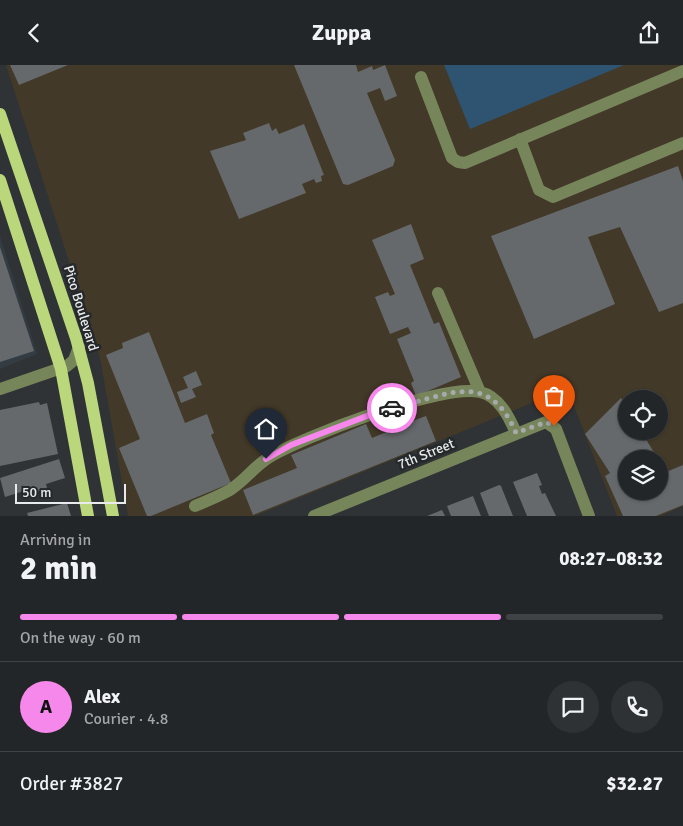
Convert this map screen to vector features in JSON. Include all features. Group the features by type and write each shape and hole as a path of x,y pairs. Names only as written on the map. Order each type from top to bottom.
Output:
{"main road":[{"name":"Pico Boulevard","path":"0,114 79,347 113,516"},
{"path":"0,180 61,369 88,516"}],"street":[{"path":"421,77 452,158 458,162 465,163 683,71"},
{"path":"520,139 539,190 553,197 683,143"},
{"path":"438,293 480,392 506,410 516,433"},
{"path":"0,389 61,369 74,360 79,347"},
{"path":"195,506 230,489 266,459 291,445 380,411 451,393 480,392"},
{"name":"7th Street","path":"314,516 516,433 543,423 550,423 556,429 589,516"}],"shaded area":[{"path":"6,65 683,65 683,506 661,516 617,516 568,391 557,382 549,381 539,387 533,396 532,403 255,516 128,516 100,358"},
{"path":"444,65 624,65 470,129"},
{"path":"0,236 37,354 0,369"}],"building":[{"path":"10,65 68,65 19,85"},
{"path":"294,65 356,65 358,72 372,66 373,70 385,65 397,96 385,101 380,88 367,93 395,160 393,166 348,185 343,184"},
{"path":"269,123 272,131 276,128 279,134 304,124 324,175 321,176 322,181 316,183 314,179 302,184 306,193 239,219 210,151 246,140 243,133"},
{"path":"678,166 683,181 683,303 659,312 620,227 588,237 615,304 534,339 491,236"},
{"path":"411,224 424,259 410,265 434,324 439,322 461,377 416,396 411,383 414,381 397,339 411,333 408,327 390,334 375,297 388,292 390,296 395,294 372,240"},
{"path":"0,247 34,351 0,362"},
{"path":"149,332 185,423 207,414 214,433 211,435 231,483 147,516 119,448 140,439 106,355 123,348 122,343"},
{"path":"196,371 202,385 192,389 196,397 181,403 177,392 188,388 183,377"},
{"path":"618,401 618,440 646,440 653,450 618,450 618,500 668,500 668,471 683,465 683,505 656,516 623,516 605,476 610,473 585,434"},
{"path":"39,402 40,405 47,403 58,454 0,466 0,410"},
{"path":"413,409 415,414 406,419 407,423 426,416 436,441 253,515 243,490 297,468 291,455 366,424 372,438 403,425 398,414"},
{"path":"59,459 65,478 46,484 47,488 26,495 24,491 5,497 0,478"},
{"path":"537,473 542,485 539,486 542,494 545,493 556,516 527,516 513,482"},
{"path":"499,485 513,516 489,516 480,493"},
{"path":"473,496 481,516 451,516 447,506"},
{"path":"67,503 71,516 28,516 27,513"},
{"path":"442,510 445,516 427,516"}],"way so far":[{"path":"392,408 451,393 480,392 506,410 516,433 546,422 554,426"}],"route":[{"path":"266,459 291,445 392,408"}]}
